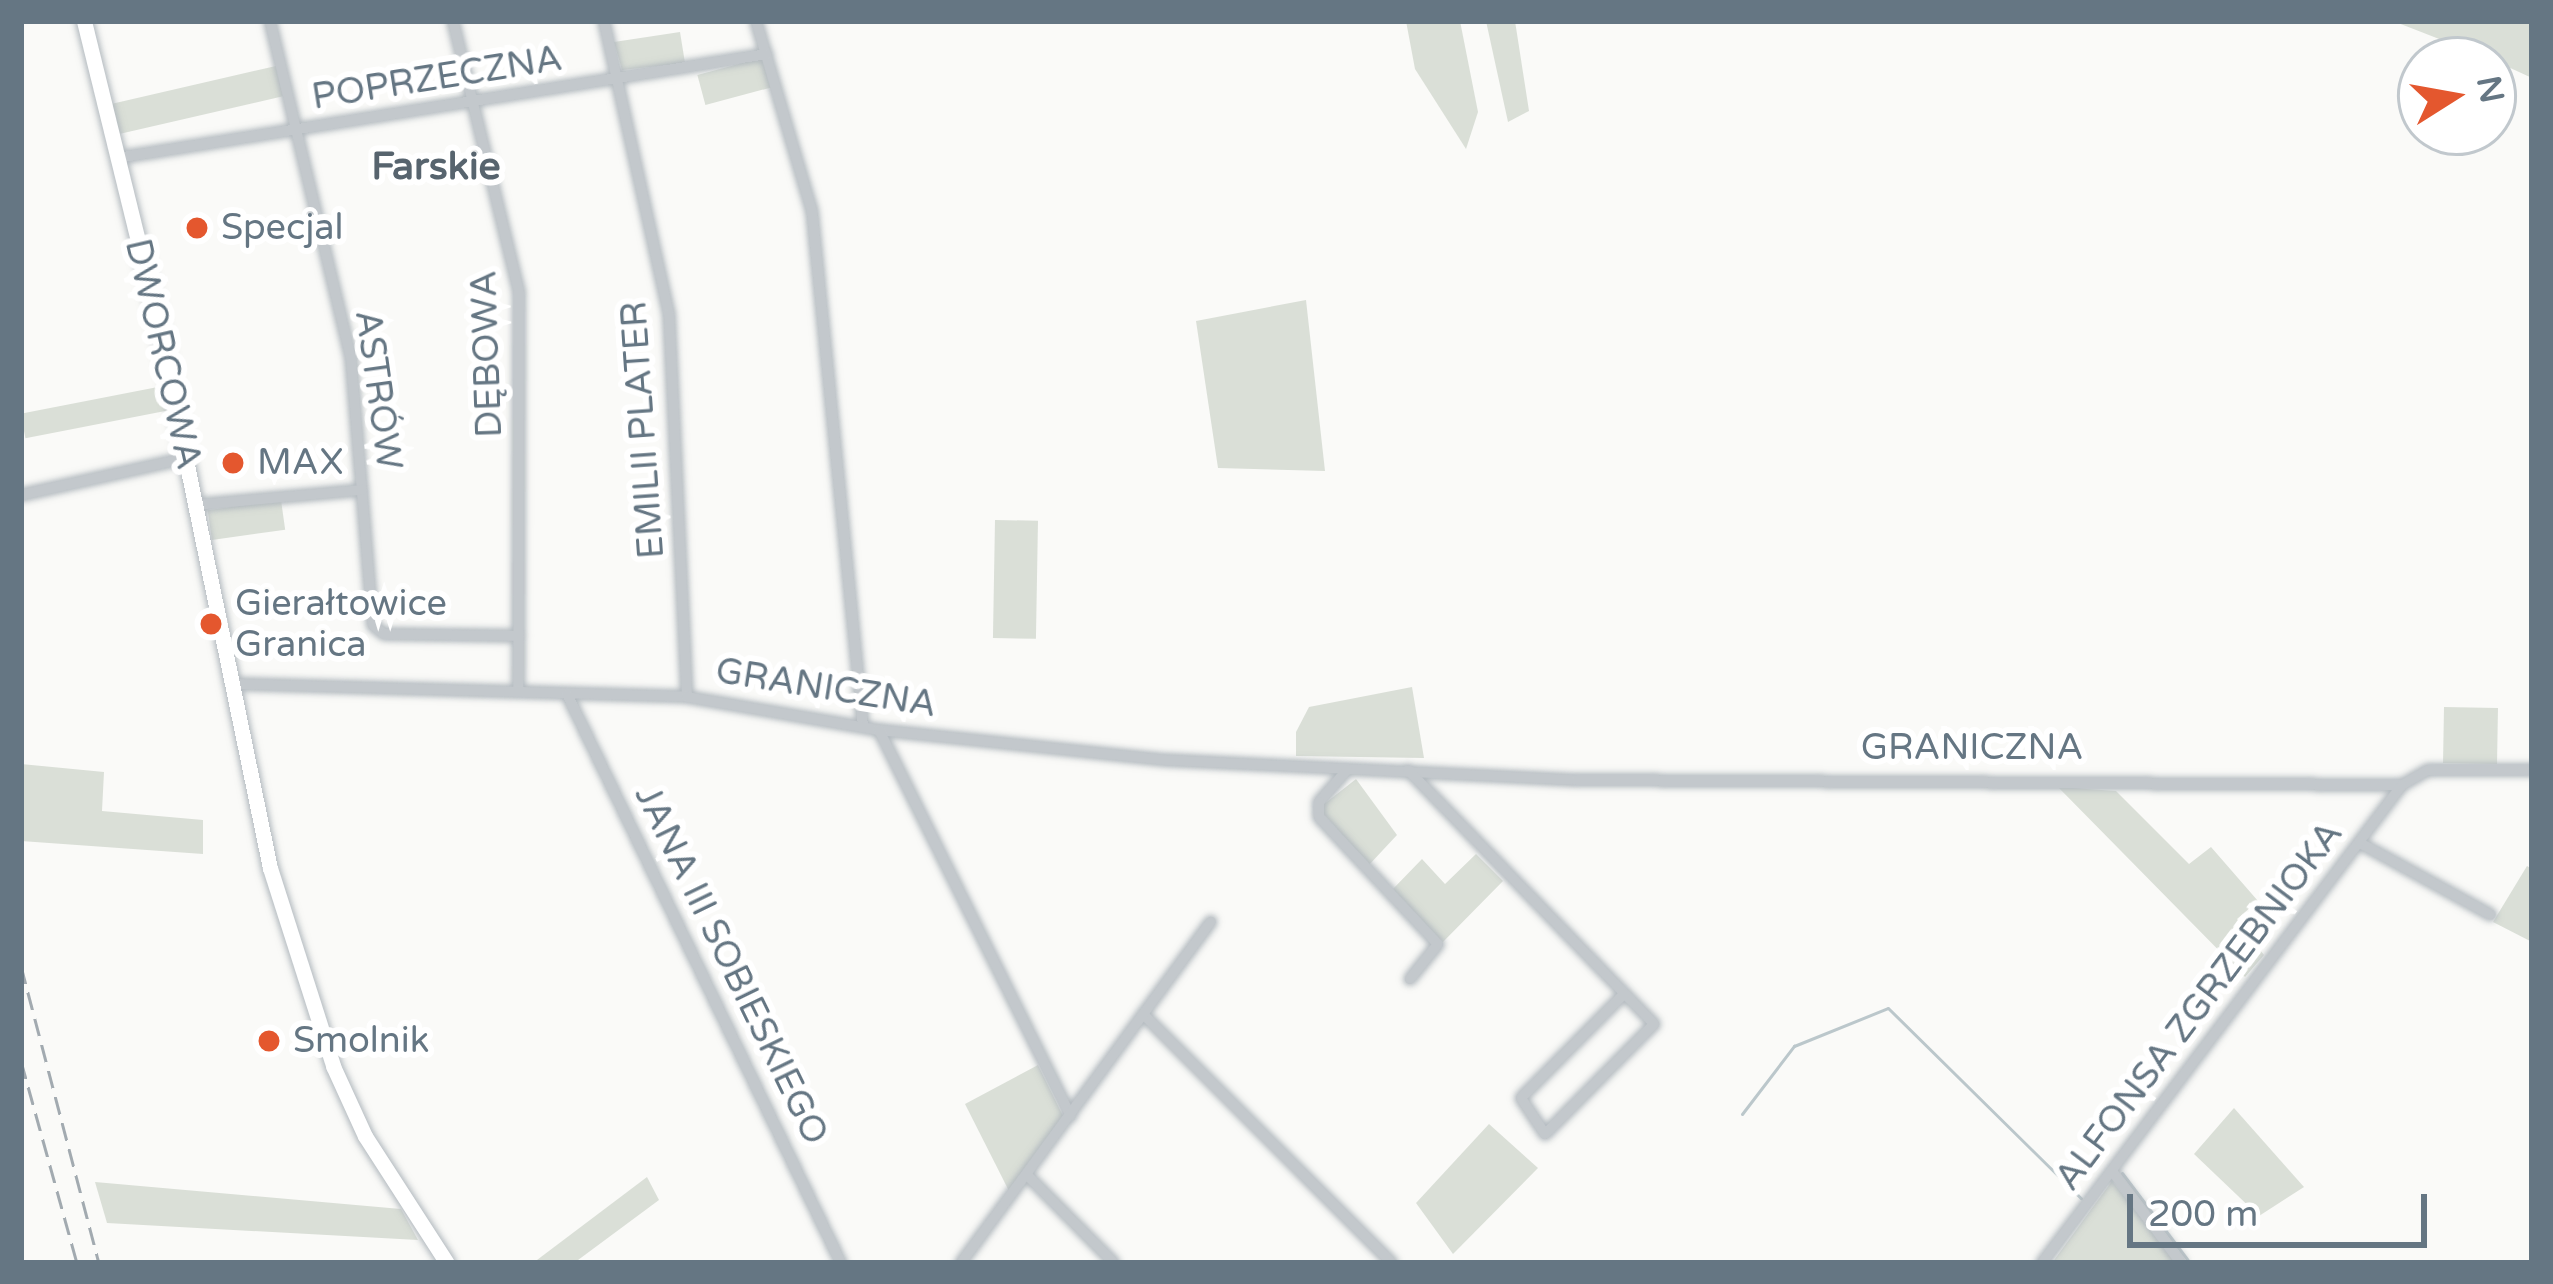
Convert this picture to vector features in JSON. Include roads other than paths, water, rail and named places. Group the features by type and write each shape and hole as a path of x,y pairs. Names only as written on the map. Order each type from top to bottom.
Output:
{"main road":[{"name":"DWORCOWA","path":"84,21 187,458 270,868 333,1066 365,1136 447,1263"}],"street":[{"name":"ASTRÓW","path":"270,21 351,358 375,629 519,636"},
{"name":"DĘBOWA","path":"453,21 519,292 518,692"},
{"name":"EMILII PLATER","path":"604,21 621,79 674,353 687,697"},
{"path":"755,21 812,211 863,725"},
{"name":"POPRZECZNA","path":"117,158 767,54"},
{"path":"21,495 187,458"},
{"path":"196,505 362,490"},
{"name":"GRANICZNA","path":"233,686 687,697 879,730 1347,770 1577,780 2402,784 2428,770 2532,770"},
{"name":"JANA III SOBIESKIEGO","path":"567,694 841,1263"},
{"path":"879,730 1071,1116"},
{"path":"1347,770 1319,802 1319,817 1438,944 1410,979"},
{"path":"1408,770 1624,994 1653,1033 1545,1134 1521,1098 1624,994"},
{"name":"ALFONSA ZGRZEBNIOKA","path":"2042,1263 2402,784"},
{"path":"2360,843 2491,915"},
{"path":"961,1263 1211,922"},
{"path":"1143,1014 1392,1263"},
{"path":"2112,1171 2181,1263"},
{"path":"1028,1176 1114,1263"}],"waterway":[{"path":"1742,1114 1794,1046 1888,1008 2081,1198"},
{"path":"2122,1173 2190,1263"}],"railway":[{"path":"21,966 99,1263"},
{"path":"21,1061 77,1263"}],"place":[{"name":"Specjal","path":"197,228"},
{"name":"MAX","path":"233,463"},
{"name":"Gierałtowice Granica","path":"211,624"},
{"name":"Smolnik","path":"269,1041"}],"district":[{"name":"Farskie","path":"436,167"}]}
